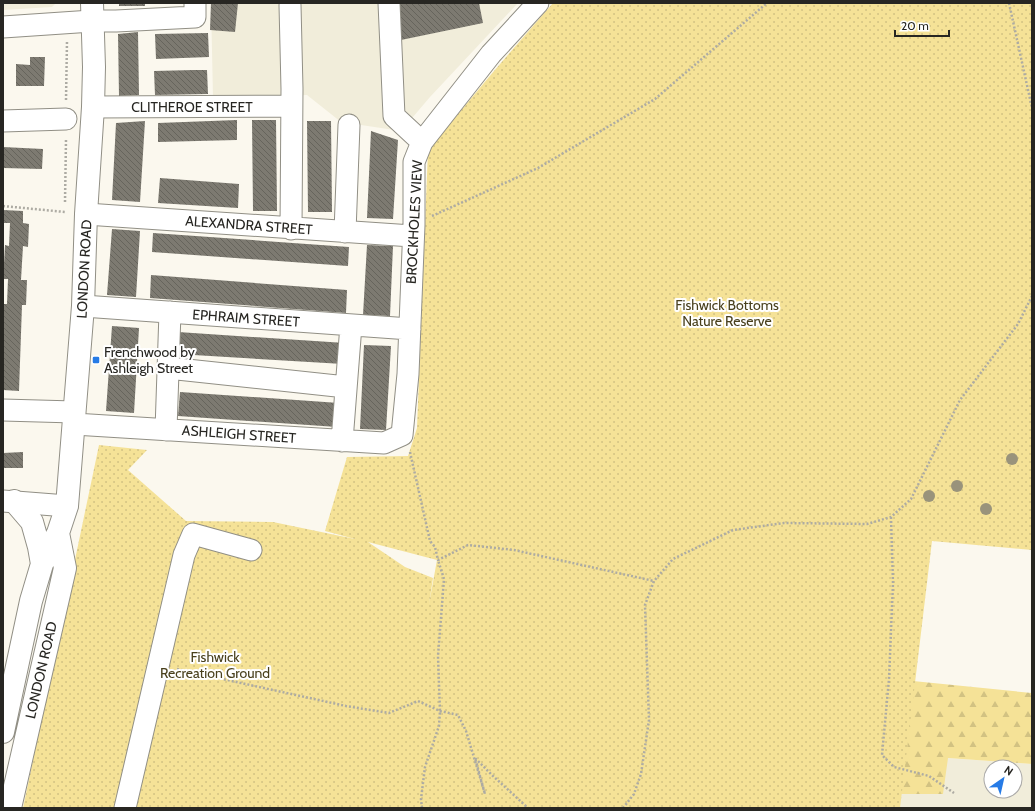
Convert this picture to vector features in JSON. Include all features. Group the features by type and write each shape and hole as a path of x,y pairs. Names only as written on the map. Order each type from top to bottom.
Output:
{"highway":[{"name":"LONDON ROAD","path":"3,732 31,601 42,564 58,533 68,506 83,306 76,213 93,107 94,67 92,12"},
{"path":"9,501 32,522 42,564"},
{"name":"LONDON ROAD","path":"10,808 65,568 58,533"}],"street":[{"path":"389,3 394,116 422,142"},
{"name":"BROCKHOLES VIEW","path":"406,442 414,162 422,142 492,54 538,3"},
{"path":"290,5 291,228"},
{"path":"3,27 67,22 92,12 116,21 195,10"},
{"name":"CLITHEROE STREET","path":"93,107 291,106"},
{"path":"3,121 62,120"},
{"path":"345,232 349,125"},
{"name":"ALEXANDRA STREET","path":"76,213 345,232 413,230"},
{"name":"EPHRAIM STREET","path":"83,306 410,329"},
{"path":"166,430 170,312"},
{"path":"342,441 351,325"},
{"path":"168,368 346,387"},
{"name":"ASHLEIGH STREET","path":"3,410 166,430 342,441 384,443 406,442"},
{"path":"9,501 68,506"},
{"path":"125,808 184,555 193,534 251,550"}],"path":[{"path":"413,230 538,168 654,99 767,3"},
{"path":"1009,3 1032,108"},
{"path":"3,206 76,213 62,120 67,22"},
{"path":"623,808 634,794 641,774 648,728 645,605 654,581 673,559 733,530 784,523 867,524 891,517 911,499 960,400 1018,324 1032,296"},
{"path":"406,442 430,541 435,547 444,579 438,656 440,711 439,726 425,767 421,799 422,808"},
{"path":"891,517 892,583 889,679 882,755 894,767 929,776 954,793"},
{"path":"438,560 468,545 514,550 654,581"},
{"path":"158,665 389,714 418,701 440,711 458,715 466,731 485,794 475,758 528,808"}],"shaded area":[{"path":"3,3 56,3 52,7 3,10"},
{"path":"211,3 518,3 430,97 401,131 341,122 307,95 213,98"},
{"path":"948,758 983,760 983,799 1023,799 1023,763 1032,764 1032,808 768,808"}],"green space":[{"name":"Fishwick Bottoms Nature Reserve","path":"553,3 1032,3 1032,550 932,541 900,808 23,808 99,445 147,450 128,470 186,521 273,522 355,539 325,531 347,457 408,456 417,428 428,150","holes":["368,542 437,560 429,604 433,578 405,567"]},
{"path":"903,680 1032,693 1032,764 1023,763 1023,759 983,759 983,760 948,758 943,794 850,794 758,808"}],"building":[{"path":"119,3 145,3 145,6 119,6"},
{"path":"211,3 238,3 235,32 210,30"},
{"path":"396,3 479,3 483,23 401,40"},
{"path":"138,32 139,95 119,96 118,34"},
{"path":"208,33 209,57 156,59 155,34"},
{"path":"30,57 45,57 44,86 16,86 16,64 30,65"},
{"path":"207,70 208,94 155,95 154,71"},
{"path":"237,120 237,140 158,142 158,123"},
{"path":"252,120 276,120 277,211 253,211"},
{"path":"145,121 140,202 112,200 116,123"},
{"path":"307,121 331,121 332,212 308,212"},
{"path":"371,131 398,140 393,219 367,218"},
{"path":"3,147 43,149 42,169 3,168"},
{"path":"160,178 239,184 238,208 158,203"},
{"path":"3,210 23,211 23,223 29,224 28,247 23,246 21,280 27,280 26,305 22,305 19,391 3,390 3,304 7,304 8,279 3,279 5,245 9,246 10,223 3,223"},
{"path":"112,229 140,231 136,297 107,295"},
{"path":"153,233 349,247 348,266 152,252"},
{"path":"367,245 393,246 390,316 363,315"},
{"path":"151,275 347,290 346,313 150,298"},
{"path":"112,326 139,328 134,413 106,411"},
{"path":"178,332 345,343 343,364 177,354"},
{"path":"364,345 391,346 386,430 360,429"},
{"path":"180,392 339,403 337,427 178,416"},
{"path":"23,452 23,468 3,468 3,453"}],"place":[{"name":"Frenchwood by Ashleigh Street","path":"96,360"}],"park label":[{"name":"Fishwick Recreation Ground","path":"215,666"}]}
